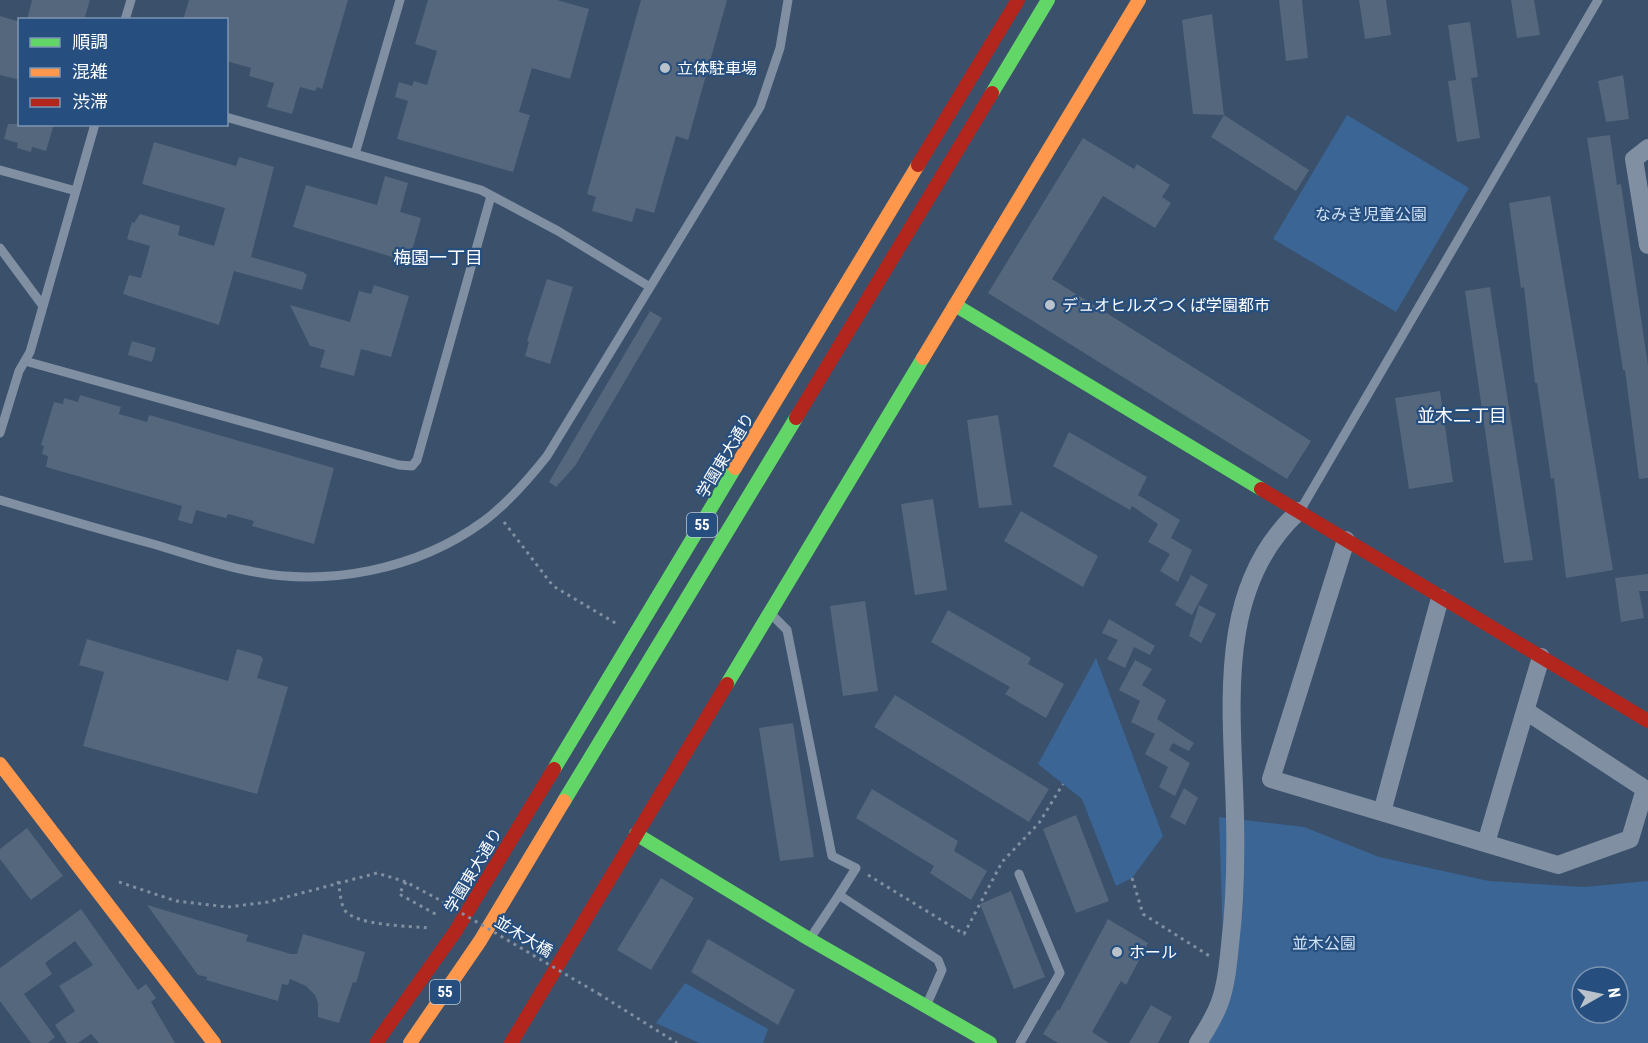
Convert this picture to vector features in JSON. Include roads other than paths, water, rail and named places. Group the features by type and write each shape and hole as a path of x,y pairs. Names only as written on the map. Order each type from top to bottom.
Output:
{"street":[{"name":"学園東大通り","path":"376,1043 455,932 1018,0"},
{"name":"55","path":"410,1043 480,940 1048,0"},
{"path":"511,1043 1139,0"},
{"path":"1648,148 1634,159 1648,245"},
{"path":"955,305 1648,721"},
{"path":"1198,1043 1218,1007 1233,924 1235,838 1230,687 1238,621 1259,564 1283,525 1299,511"},
{"path":"1346,540 1271,779 1558,865 1630,838 1645,789 1526,711"},
{"path":"1383,812 1440,598"},
{"path":"1486,843 1541,657"},
{"path":"0,764 214,1043"},
{"path":"636,834 809,939 990,1043"}],"lane":[{"path":"126,18 131,0"},
{"path":"355,154 400,0"},
{"path":"0,500 245,570 308,577 362,572 387,567 413,558 484,521 529,479 556,441 760,107 780,48 788,0"},
{"path":"1299,511 1599,0"},
{"path":"228,118 481,190 558,231 650,287"},
{"path":"0,433 44,306 94,126"},
{"path":"0,170 76,191"},
{"path":"25,361 399,465 412,466 417,460 492,196"},
{"path":"0,248 44,306"},
{"path":"769,612 787,630 832,856 856,868 809,939"},
{"path":"1019,874 1060,973 1020,1043"},
{"path":"839,895 938,960 942,970 927,1005"}],"place":[{"name":"立体駐車場","path":"665,68"},
{"name":"デュオヒルズつくば学園都市","path":"1050,305"},
{"name":"ホール","path":"1117,952"}],"district":[{"name":"梅園一丁目","path":"438,258"},
{"name":"並木二丁目","path":"1462,416"}],"park label":[{"name":"なみき児童公園","path":"1371,214"},
{"name":"並木公園","path":"1324,943"}]}
